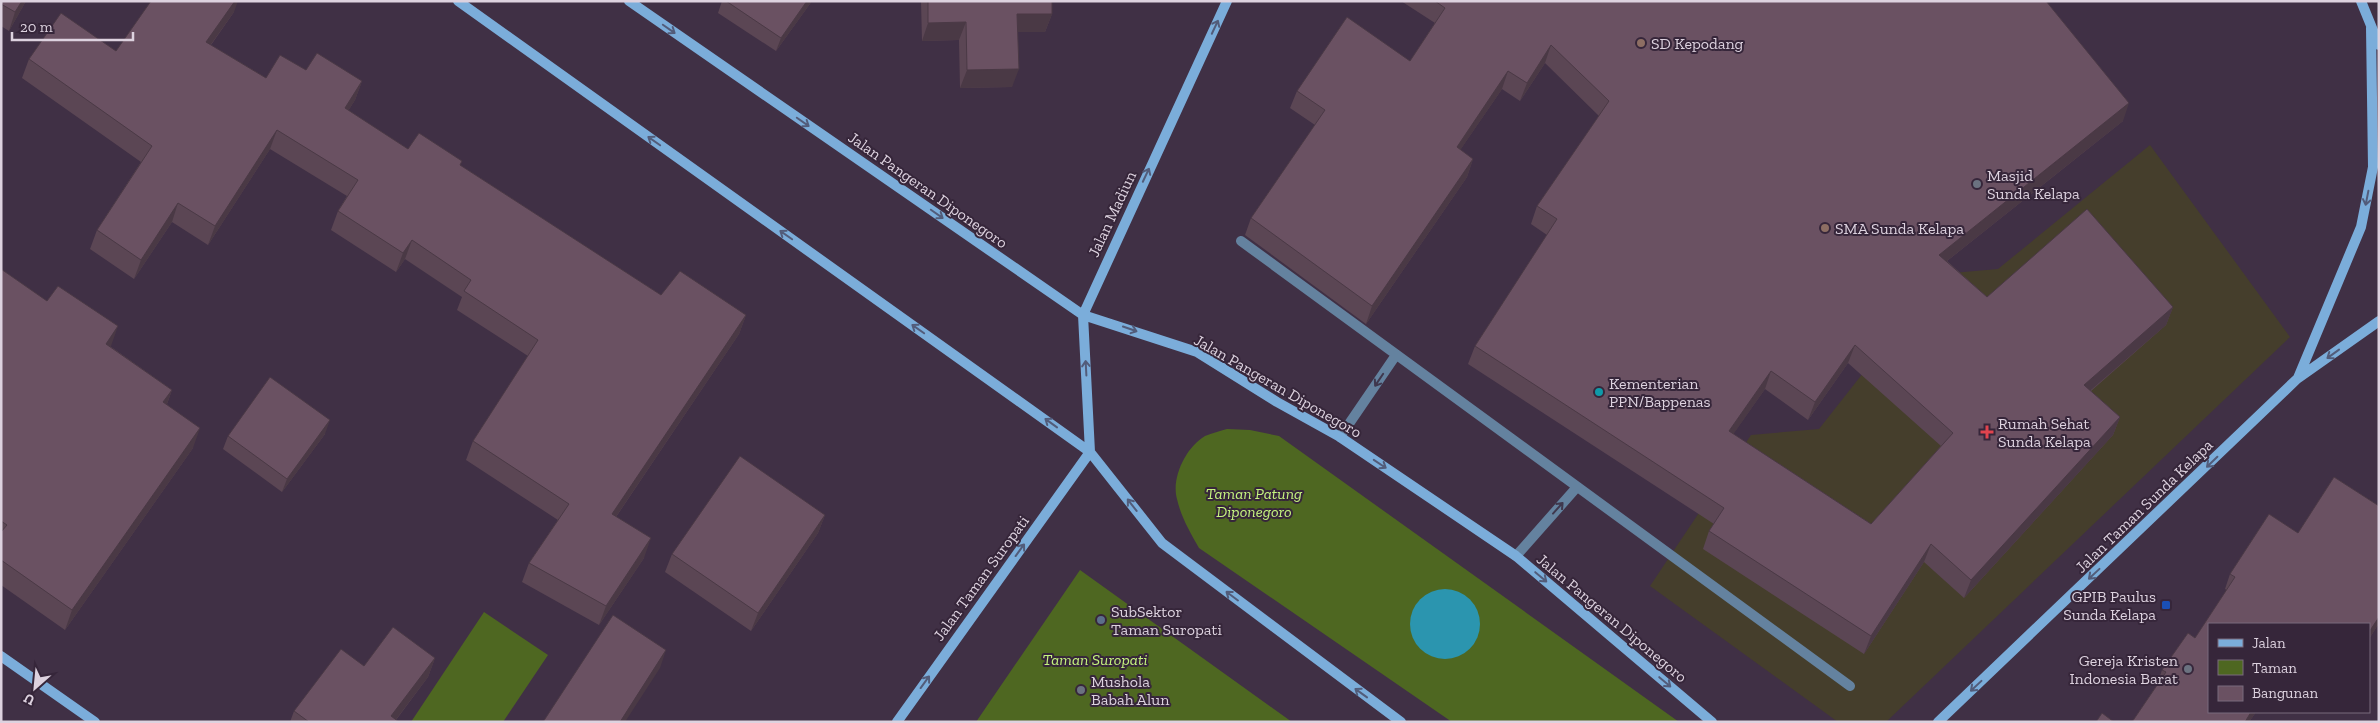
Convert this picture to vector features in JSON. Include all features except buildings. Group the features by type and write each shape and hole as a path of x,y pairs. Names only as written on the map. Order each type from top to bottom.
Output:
{"main road":[{"path":"458,1 1090,452 1162,543 1401,722"},
{"name":"Jalan Pangeran Diponegoro","path":"629,1 1083,315 1198,352 1276,402 1340,436 1516,556 1712,722"},
{"name":"Jalan Madiun","path":"1090,452 1083,315 1227,1"},
{"path":"2361,1 2379,45"},
{"path":"2297,379 2361,227 2373,167 2371,28"},
{"name":"Jalan Taman Sunda Kelapa","path":"1938,722 2297,379 2376,325"},
{"name":"Jalan Taman Suropati","path":"897,722 1090,452"},
{"path":"1,656 95,722"}],"lane":[{"path":"1241,241 1850,686"},
{"path":"1340,436 1396,355"},
{"path":"1516,556 1577,487"}],"shaded area":[{"name":"Rumah Sehat Sunda Kelapa","path":"2150,145 2290,337 1886,722 1838,722 1650,586 1751,435 1819,429 1941,274 1998,269"}],"green space":[{"name":"Taman Patung Diponegoro","path":"1227,429 1250,430 1279,436 1679,722 1452,722 1199,548 1179,506 1176,491 1178,473 1186,455 1198,441 1205,436"},
{"name":"Taman Suropati","path":"1080,570 1292,722 976,722"},
{"path":"484,612 548,655 503,722 411,722"}],"water":[{"path":"1445,589 1464,595 1474,605 1480,624 1474,643 1464,653 1445,659 1426,653 1416,643 1410,624 1416,605 1426,595"}],"place":[{"name":"SD Kepodang","path":"1641,43"},
{"name":"Masjid Sunda Kelapa","path":"1977,184"},
{"name":"SMA Sunda Kelapa","path":"1825,228"},
{"name":"Kementerian PPN/Bappenas","path":"1599,392"},
{"name":"Rumah Sehat Sunda Kelapa","path":"1987,432"},
{"name":"GPIB Paulus Sunda Kelapa","path":"2166,605"},
{"name":"SubSektor Taman Suropati","path":"1101,620"},
{"name":"Gereja Kristen Indonesia Barat","path":"2188,669"},
{"name":"Mushola Babah Alun","path":"1081,690"}]}
